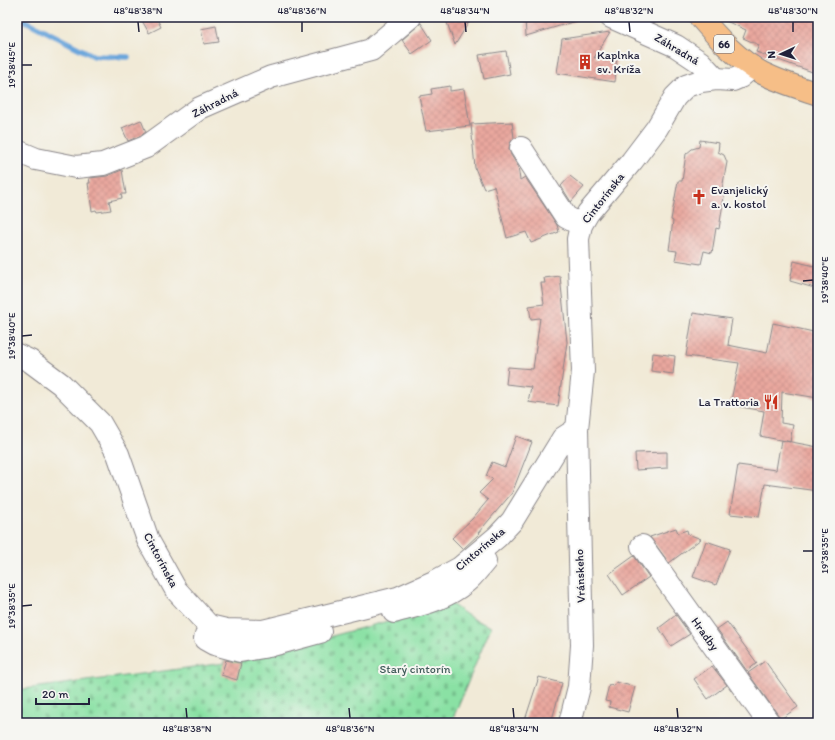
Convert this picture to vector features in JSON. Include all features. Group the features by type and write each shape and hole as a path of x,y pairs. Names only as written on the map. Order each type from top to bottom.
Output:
{"main road":[{"name":"66","path":"700,17 719,40 752,67 778,80 818,94"}],"street":[{"name":"Záhradná","path":"17,151 36,159 76,167 103,164 146,147 200,108 264,80 334,59 371,50 410,17"},
{"name":"Záhradná","path":"611,17 676,46 700,62 716,79"},
{"name":"Cintorínska","path":"17,355 30,361 61,384 100,423 118,454 148,540 176,590 208,626 226,630 263,631 398,598 436,581 460,568 498,537 512,521 563,438 576,429 583,371 578,239 581,225 588,213 632,162 652,134 675,97 686,86 701,81 716,79 733,80 740,77 752,67"},
{"path":"521,148 566,217 581,225"},
{"name":"Vránskeho","path":"570,723 579,687 582,645 576,429"},
{"name":"Hradby","path":"642,546 769,723"}],"green space":[{"name":"Starý cintorín","path":"451,604 473,619 491,627 451,723 17,723 17,690 225,663 225,660 243,657 243,660"}],"building":[{"path":"140,17 156,17 161,27 149,33"},
{"path":"445,17 472,17 455,45"},
{"path":"525,17 576,17 576,21 526,36"},
{"path":"717,17 818,17 818,74 756,52 759,45 743,38 746,30"},
{"path":"421,23 432,40 412,54 402,40"},
{"path":"216,26 219,42 204,44 201,29"},
{"name":"Kaplnka sv. Kríža","path":"610,32 594,58 617,53 615,82 557,73 562,39"},
{"path":"506,51 510,74 484,79 479,55"},
{"path":"450,86 450,91 464,89 470,126 426,131 419,96 432,94 431,89"},
{"path":"141,120 146,132 128,141 122,128"},
{"path":"512,122 514,138 510,143 509,149 518,166 520,180 525,177 557,225 559,232 531,243 526,232 507,238 494,186 484,189 475,168 471,124"},
{"name":"Evanjelický a. v. kostol","path":"700,140 719,143 718,152 724,155 727,162 722,189 725,190 719,229 716,228 712,253 704,251 701,264 675,260 677,251 669,250 673,221 671,220 678,181 682,181 686,154 692,149 699,147"},
{"path":"122,170 126,194 121,194 122,198 109,201 111,210 97,212 96,210 92,211 88,183 90,183 89,178 107,176"},
{"path":"570,176 584,187 571,202 561,186"},
{"path":"794,261 818,267 818,289 790,281"},
{"path":"560,276 567,342 558,406 528,402 531,387 506,384 508,367 533,369 540,318 531,319 529,306 544,304 541,283 545,283 544,278"},
{"path":"693,313 732,319 728,345 767,353 773,323 818,333 818,398 782,392 781,423 793,425 790,442 760,436 764,411 730,405 739,363 686,356"},
{"path":"653,353 675,356 673,374 651,371"},
{"path":"516,436 532,442 512,493 478,533 479,534 463,549 452,538 472,519 488,500 479,493 493,479 486,476 492,462 505,467"},
{"path":"781,440 818,447 818,491 765,484 759,517 730,514 738,465 776,470"},
{"path":"667,452 667,468 636,470 635,453"},
{"path":"676,528 678,533 687,530 688,534 701,539 669,563 650,537"},
{"path":"706,541 730,549 716,585 693,577"},
{"path":"634,556 649,577 623,595 609,574"},
{"path":"676,615 690,634 671,646 659,628"},
{"path":"727,622 757,663 747,671 717,629"},
{"path":"226,660 241,663 237,680 221,675"},
{"path":"765,661 798,707 781,719 748,673"},
{"path":"712,666 727,685 708,699 694,679"},
{"path":"539,677 562,683 551,723 524,723"},
{"path":"616,682 635,687 628,712 609,707 610,702 605,701 609,685 614,686"}],"waterway":[{"path":"18,17 94,56 128,57"}],"place":[{"name":"Kaplnka sv. Kríža","path":"585,62"},
{"name":"Evanjelický a. v. kostol","path":"699,197"},
{"name":"La Trattoria","path":"771,402"}]}
